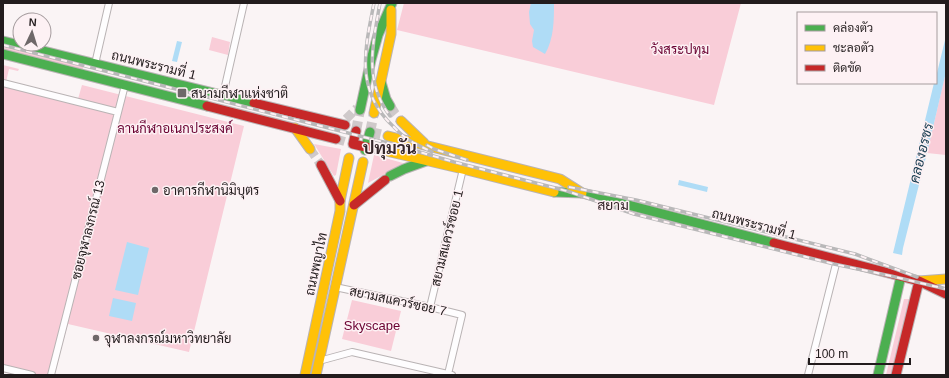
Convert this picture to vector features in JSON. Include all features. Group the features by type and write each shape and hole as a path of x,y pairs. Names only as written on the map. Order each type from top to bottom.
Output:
{"main road":[{"path":"374,113 391,34 391,4"},
{"path":"359,108 378,35 391,4"},
{"name":"ถนนพระรามที่ 1","path":"3,41 329,122 345,122"},
{"name":"ถนนพระรามที่ 1","path":"3,54 336,139"},
{"path":"380,80 386,99 390,106"},
{"path":"401,121 408,130 426,145"},
{"path":"295,128 310,150"},
{"path":"358,130 371,132 367,148 353,144 358,130"},
{"name":"ถนนพระรามที่ 1","path":"388,136 560,179 582,193"},
{"name":"ถนนพระรามที่ 1","path":"386,151 557,193 582,193 901,276 919,281 946,294"},
{"name":"ถนนพญาไท","path":"305,375 340,211 340,201 349,158"},
{"path":"354,205 387,178 404,169 426,161"},
{"name":"ถนนพญาไท","path":"316,375 354,205 362,162"},
{"path":"321,165 340,201"},
{"path":"345,176 352,174 359,178"},
{"path":"878,375 901,276"},
{"name":"ถนนพระรามที่ 1","path":"919,281 946,279"},
{"path":"896,375 919,281"}],"street":[{"path":"95,64 109,3"},
{"path":"223,95 244,3"},
{"path":"3,83 118,112"},
{"name":"ซอยจุฬาลงกรณ์ 13","path":"50,375 125,85"},
{"name":"สยามสแควร์ซอย 1","path":"430,307 464,169"},
{"path":"808,375 837,260"},
{"name":"สยามสแควร์ซอย 7","path":"335,287 462,315 450,374"},
{"path":"319,360 352,352 450,374"},
{"path":"3,368 32,375"}],"green space":[{"name":"วังสระปทุม","path":"404,3 741,3 714,105 397,30"},
{"path":"212,37 230,42 228,55 209,50"},
{"path":"3,44 12,46 12,52 35,52 84,64 82,72 3,52"},
{"name":"สนามกีฬาแห่งชาติ","path":"3,65 19,69 18,71 9,69 6,82 25,85 78,99 82,85 244,126 189,352 68,324 54,375 14,375 3,372"},
{"path":"946,71 946,155 927,153"},
{"path":"314,144 341,149 336,175 334,176"},
{"path":"374,155 403,163 368,183"},
{"path":"904,299 911,299 892,375 886,375"},
{"name":"Skyscape","path":"352,300 401,311 391,351 342,339"}],"water":[{"path":"531,3 554,3 554,23 552,36 545,54 533,47 532,41 534,30 530,24 529,12"},
{"name":"คลองอรชร","path":"946,36 946,72 902,255 893,253 934,84 937,84 937,73"},
{"path":"177,41 182,42 177,62 172,61"},
{"path":"679,180 708,187 707,192 678,185"},
{"path":"127,242 149,248 138,295 115,290"},
{"path":"113,298 136,303 132,321 109,316"}],"tunnel":[{"path":"390,106 401,121"},
{"path":"346,119 357,108"},
{"path":"356,131 360,110"},
{"path":"370,132 374,113"},
{"path":"371,132 388,136"},
{"path":"336,139 353,144"},
{"path":"370,148 386,151"},
{"path":"310,149 321,165"}],"railway":[{"path":"374,3 366,49 367,78 370,92 377,106 387,120 404,137 432,152"},
{"path":"380,3 373,47 373,75 376,89 390,116"},
{"path":"3,45 399,146 454,162 567,191 634,214 834,264 946,289"},
{"path":"427,145 434,149 467,160"},
{"path":"569,187 636,200 855,254 917,277"}],"traffic: fast":[{"path":"360,110 378,35 392,3"},
{"path":"3,41 254,103"},
{"path":"3,54 207,106"},
{"path":"381,82 386,99 390,106"},
{"path":"365,150 370,132"},
{"path":"390,176 426,161"},
{"path":"554,192 582,193 774,243"},
{"path":"878,375 901,276"}],"traffic: slow":[{"path":"374,113 391,34 391,10"},
{"path":"401,121 424,143"},
{"path":"295,128 310,149"},
{"path":"388,136 560,179 582,193"},
{"path":"386,151 554,192"},
{"path":"305,375 340,211 340,201 349,158"},
{"path":"316,375 363,162"},
{"path":"919,281 946,279"}],"traffic: jam":[{"path":"254,103 345,125"},
{"path":"207,106 336,139"},
{"path":"356,131 353,144 370,148"},
{"path":"321,165 340,201"},
{"path":"354,205 385,180"},
{"path":"774,243 919,281 946,294"},
{"path":"896,375 919,281"}],"place":[{"name":"สนามกีฬาแห่งชาติ","path":"182,93"},
{"name":"อาคารกีฬานิมิบุตร","path":"155,190"},
{"name":"จุฬาลงกรณ์มหาวิทยาลัย","path":"96,338"}],"district":[{"name":"ปทุมวัน","path":"390,148"},
{"name":"สยาม","path":"613,205"}],"park label":[{"name":"ลานกีฬาอเนกประสงค์","path":"175,128"}]}
